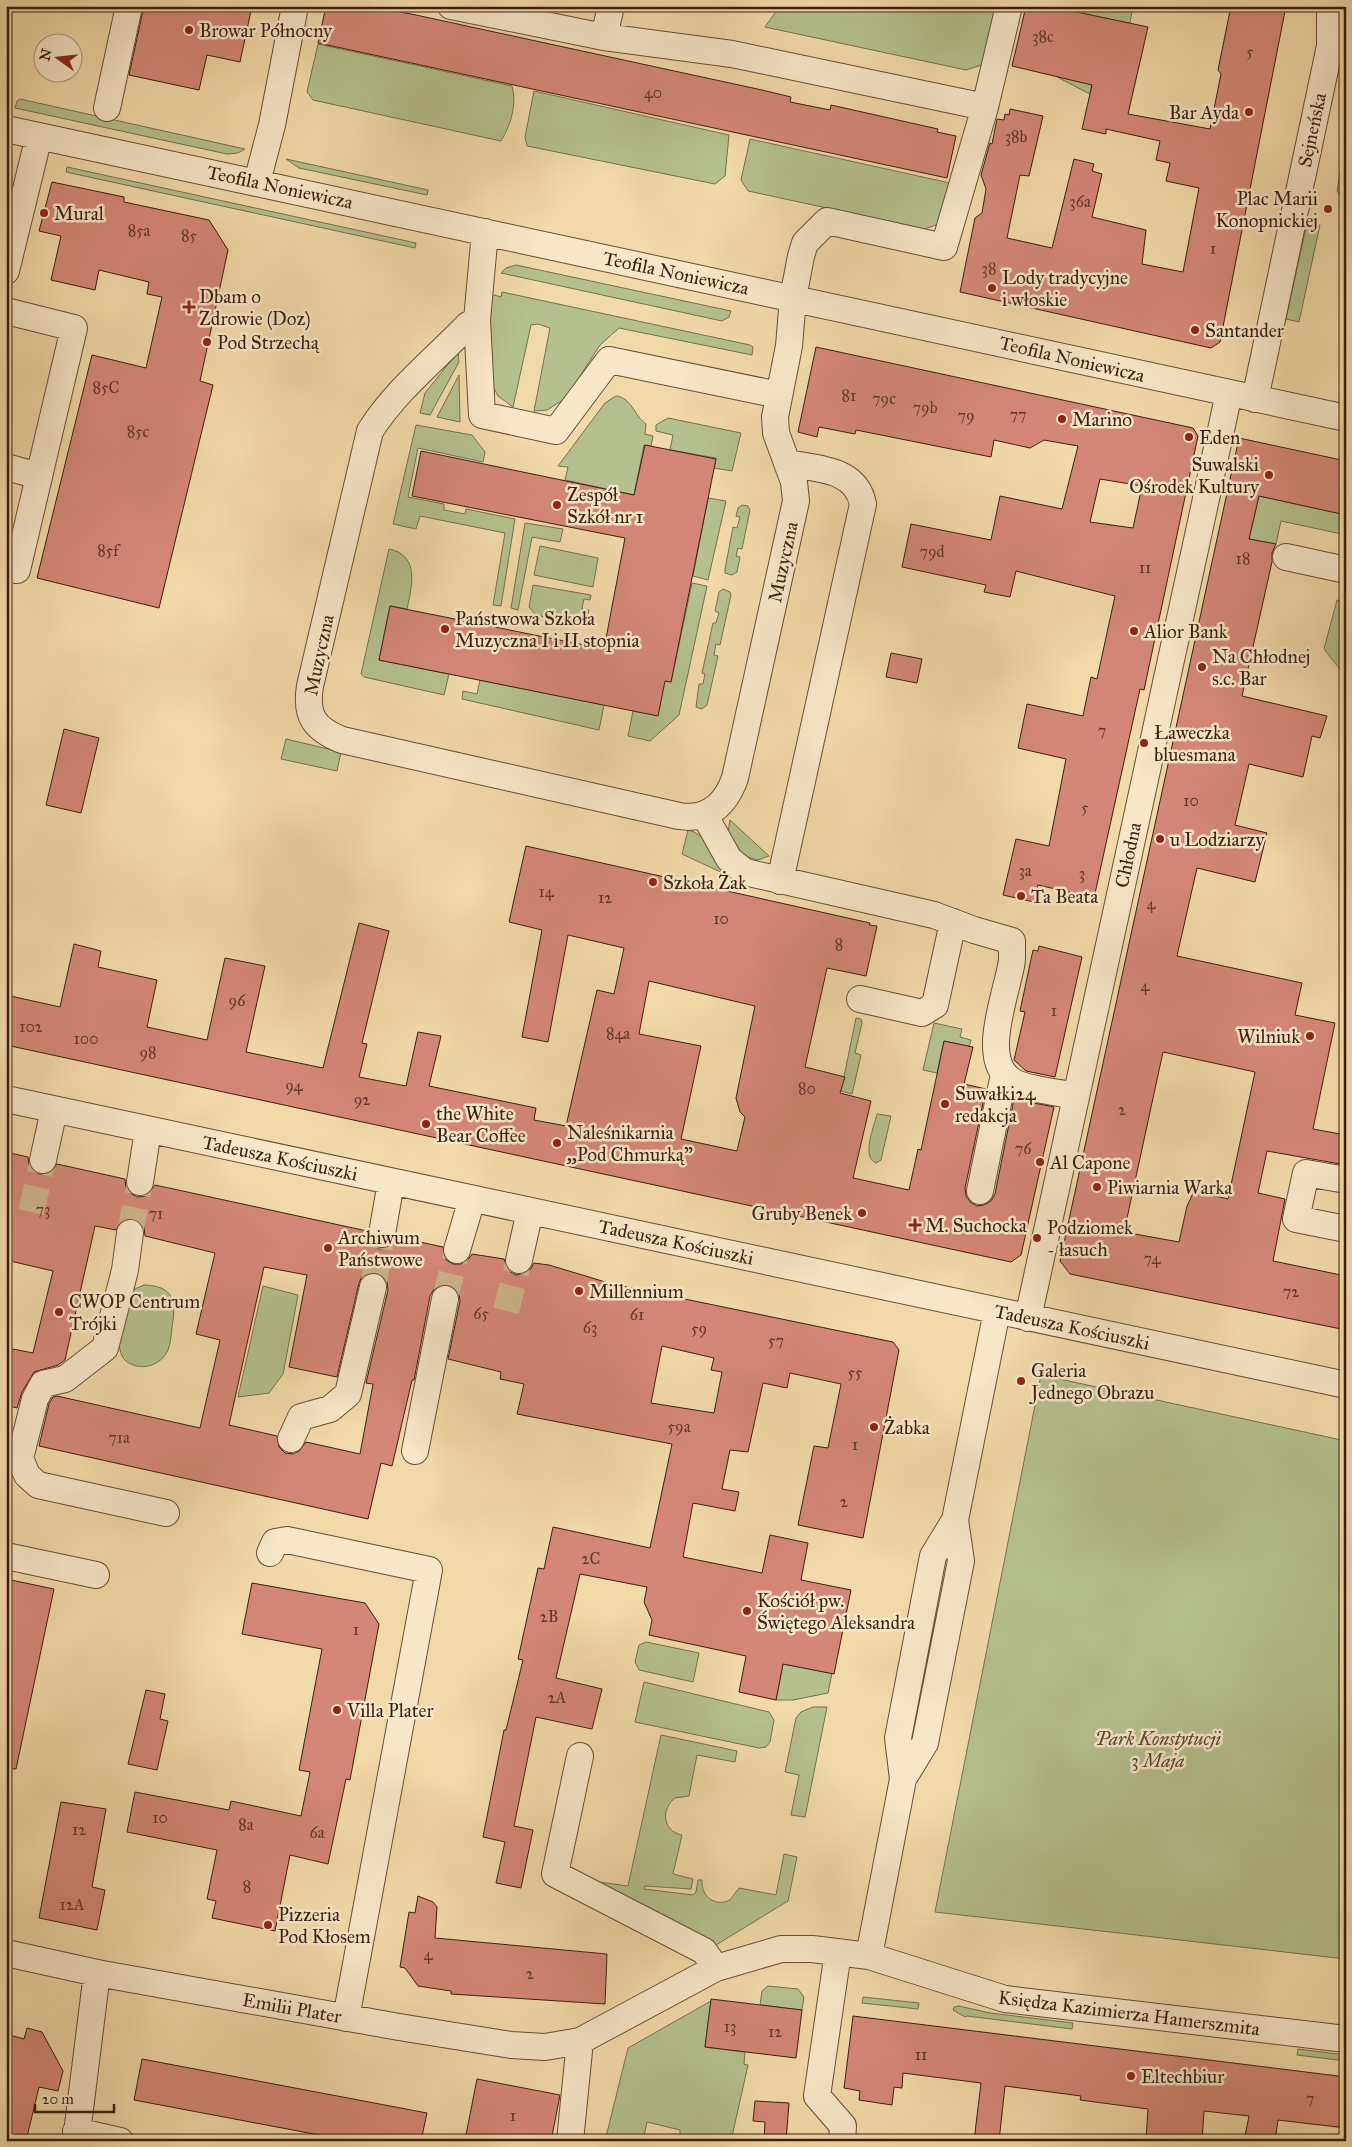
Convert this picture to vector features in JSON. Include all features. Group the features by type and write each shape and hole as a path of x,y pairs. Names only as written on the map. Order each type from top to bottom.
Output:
{"street":[{"path":"107,108 128,6"},
{"path":"257,182 272,125 295,6"},
{"path":"451,6 604,37 732,54 985,107 1010,6"},
{"path":"604,37 611,6"},
{"name":"Sejneńska","path":"1255,399 1330,46 1330,6"},
{"name":"Muzyczna","path":"477,320 468,325 423,371 401,390 385,408 370,431 310,686 309,712 317,725 329,734 342,740 678,816 690,818 705,816 724,800 735,778 796,501 794,482 776,433 775,417 789,346 792,298 805,243 827,221 944,247 985,107"},
{"name":"Teofila Noniewicza","path":"6,129 1346,418"},
{"path":"6,271 39,136"},
{"path":"485,232 477,320 482,415 556,431 609,360 780,395"},
{"path":"6,311 74,328 17,570 6,567"},
{"name":"Chłodna","path":"1028,1318 1229,393"},
{"path":"780,881 863,504 861,494 848,478 838,473 786,463"},
{"path":"6,467 39,476"},
{"path":"1286,557 1346,570"},
{"path":"705,816 722,848 736,866 755,876 944,918 1012,941 1012,960 996,1035 997,1062 1004,1074 1020,1084 1076,1096"},
{"path":"860,999 922,1013 935,1005 944,918"},
{"path":"980,1191 1004,1074"},
{"name":"Tadeusza Kościuszki","path":"6,1099 1346,1385"},
{"path":"42,1160 54,1110"},
{"path":"140,1182 148,1130"},
{"path":"1346,1180 1306,1173 1296,1219 1346,1229"},
{"path":"382,1234 391,1182"},
{"path":"457,1250 472,1199"},
{"path":"519,1260 530,1211"},
{"path":"130,1232 124,1270 105,1348 65,1379 43,1384 35,1399 20,1458 27,1475 38,1485 166,1513"},
{"path":"291,1439 301,1417 330,1409 348,1394 373,1287"},
{"path":"416,1451 445,1299"},
{"path":"869,1956 903,1779 898,1738 933,1556 955,1520 996,1311"},
{"path":"270,1553 275,1542 287,1540 429,1570 346,2018"},
{"path":"6,1556 96,1575"},
{"path":"580,1756 555,1874 704,1951 716,1968"},
{"name":"Księdza Kazimierza Hamerszmita","path":"580,2041 716,1968 781,1949 838,1952 869,1956 997,1998 1346,2039"},
{"path":"838,1952 817,2096 843,2126 842,2141"},
{"name":"Emilii Plater","path":"6,1953 96,1973 346,2018 511,2045 545,2047 580,2041"},
{"path":"96,1973 76,2136 120,2141"},
{"path":"570,2141 580,2041"}],"green space":[{"path":"780,6 1003,6 985,64 966,70 765,27"},
{"path":"1074,6 1133,6 1130,23 1106,19 1090,94 1057,77"},
{"path":"318,44 512,86 514,100 508,128 501,141 313,100 307,92"},
{"path":"534,91 729,135 725,176 715,184 527,146 525,137"},
{"path":"20,99 245,149 238,153 227,154 15,108 17,101"},
{"path":"750,139 950,183 939,224 924,229 748,191 741,180"},
{"path":"1346,139 1346,203 1337,191"},
{"path":"286,159 428,190 427,195 299,168"},
{"path":"67,167 416,243 415,248 66,172"},
{"path":"1307,223 1320,225 1299,322 1286,319"},
{"path":"516,265 731,311 729,317 722,321 501,273 506,268"},
{"path":"502,292 750,345 753,347 752,355 619,328 600,345 566,398 547,410 534,411 550,328 538,324 531,325 513,407 498,396 488,377 491,294 501,297"},
{"path":"458,352 459,362 430,415 420,413 425,393"},
{"path":"459,375 460,422 437,417"},
{"path":"616,396 629,403 646,424 645,434 653,436 651,446 644,445 634,495 565,480 568,467 558,466 605,403"},
{"path":"668,418 741,433 732,471 714,468 716,458 670,450 673,435 656,431 656,425"},
{"path":"416,425 472,435 485,452 483,462 418,448 408,497 444,504 444,510 465,514 466,509 515,519 501,606 493,605 505,533 420,516 416,529 393,524"},
{"path":"1259,496 1346,515 1346,535 1281,521 1276,544 1249,539"},
{"path":"708,498 726,501 708,580 693,576"},
{"path":"742,505 748,506 750,510 742,549 738,548 736,556 740,557 737,572 732,575 725,573 725,569 733,527 737,528 740,517 736,516 738,508"},
{"path":"525,523 563,529 560,542 532,537 518,610 511,608"},
{"path":"540,546 598,558 593,587 534,575"},
{"path":"389,549 399,552 406,558 410,565 412,581 407,609 390,606 379,660 449,674 444,695 364,677 361,674"},
{"path":"692,583 707,586 679,715 650,741 628,736 633,711 665,681 671,682"},
{"path":"533,585 591,595 590,600 584,599 582,609 589,610 587,618 580,624 536,615 529,607"},
{"path":"723,589 730,592 731,595 720,645 716,644 714,655 718,656 707,705 702,709 696,707 699,684 703,684 705,674 702,673 713,623 716,623 719,613 715,611 719,592"},
{"path":"1337,600 1346,602 1346,677 1324,649"},
{"path":"480,680 604,705 599,730 462,699 463,691 477,694"},
{"path":"286,739 341,752 337,771 281,759"},
{"path":"730,820 769,856 758,860 741,855 728,833"},
{"path":"688,830 701,837 727,875 682,854"},
{"path":"856,1018 861,1019 862,1023 855,1053 861,1055 852,1094 841,1091"},
{"path":"934,1023 962,1029 960,1037 971,1040 969,1047 944,1041 937,1073 923,1070"},
{"path":"877,1114 891,1116 881,1160 876,1163 869,1155 869,1148"},
{"path":"144,1285 162,1288 168,1292 174,1310 171,1339 165,1356 150,1366 144,1367 126,1361 122,1356 119,1340 125,1301 133,1290"},
{"path":"263,1286 298,1295 283,1374 269,1393 238,1397"},
{"name":"Park Konstytucji 3 Maja","path":"1041,1375 1346,1441 1346,1959 935,1912"},
{"path":"646,1642 699,1653 693,1682 639,1670 635,1662 639,1645"},
{"path":"783,1664 832,1673 828,1693 793,1700 776,1700"},
{"path":"644,1682 769,1712 774,1720 770,1742 766,1747 759,1748 635,1722"},
{"path":"813,1707 827,1707 805,1817 791,1815 799,1775 785,1772 796,1718 801,1712"},
{"path":"661,1735 737,1751 735,1762 697,1755 689,1796 675,1798 667,1808 667,1824 675,1833 682,1835 673,1874 693,1879 691,1889 645,1886 644,1889 693,1895 696,1892 698,1880 702,1880 706,1896 714,1901 724,1902 730,1900 739,1888 776,1895 784,1854 797,1857 788,1901 716,1945 585,1880 628,1886"},
{"path":"768,1986 798,1989 804,1997 802,2010 760,2005 762,1991"},
{"path":"863,1997 919,2003 918,2009 862,2003"},
{"path":"711,2001 705,2047 745,2052 744,2064 748,2065 731,2141 680,2141 680,2130 647,2122 643,2141 605,2141 628,2048"},
{"path":"959,2006 990,2013 1073,2023 1072,2029 965,2017 953,2010 954,2007"},
{"path":"1298,2049 1346,2055 1346,2061 1297,2055"}],"building":[{"name":"Browar Północny","path":"144,6 252,6 240,62 207,55 199,90 129,75"},
{"path":"326,6 370,6 416,15 762,90 791,97 790,102 830,110 831,105 938,129 937,132 956,136 947,178 318,43"},
{"path":"1026,6 1074,6 1072,11 1148,27 1128,114 1210,129 1221,74 1218,70 1231,6 1286,6 1220,342 1211,348 960,292 975,218 982,213 986,189 981,175 990,143 992,144 997,119 1004,120 1005,114 1009,115 1010,109 1043,116 1029,176 1020,175 1007,238 1052,248 1074,159 1094,164 1092,171 1102,174 1092,217 1146,230 1142,264 1183,272 1199,188 1166,181 1170,163 1156,160 1160,141 1106,129 1106,134 1082,129 1092,85 1012,66"},
{"path":"52,182 124,197 124,202 209,220 228,250 200,381 213,385 159,608 37,578 92,355 146,368 162,297 147,294 149,282 99,270 95,290 51,280 61,236 39,231"},
{"path":"816,347 1193,428 1198,436 1144,690 1140,689 1094,898 1038,885 1034,902 1003,895 1016,839 1049,846 1066,759 1018,748 1027,704 1083,716 1091,677 1097,679 1115,596 1016,571 1010,597 984,592 986,585 902,567 911,524 991,540 1000,496 1062,509 1078,446 1044,440 1030,448 994,440 991,457 856,430 855,434 819,427 817,437 798,432","holes":["1100,479 1142,486 1133,528 1090,522"]},
{"path":"1239,438 1346,461 1346,515 1259,496 1249,539 1276,544 1272,553 1272,562 1242,696 1327,716 1320,738 1312,736 1303,777 1249,764 1235,825 1267,833 1255,882 1197,868 1177,956 1302,983 1295,1015 1335,1023 1313,1129 1346,1135 1346,1165 1267,1151 1258,1193 1285,1199 1273,1261 1346,1276 1346,1330 1070,1274 1060,1261","holes":["1163,1052 1255,1072 1228,1199 1194,1191 1187,1206 1179,1242 1124,1232"]},
{"path":"645,445 716,459 671,682 665,681 658,716 379,660 390,606 604,649 625,538 412,496 421,451 634,495"},
{"path":"891,653 922,659 917,683 886,677"},
{"path":"64,729 99,738 81,813 46,805"},
{"path":"526,846 877,926 866,976 827,968 805,1067 845,1077 840,1093 871,1101 853,1178 909,1190 918,1149 921,1150 944,1041 973,1047 964,1084 986,1089 965,1188 966,1196 970,1202 977,1206 984,1205 991,1201 995,1194 1014,1099 1054,1107 1021,1255 1011,1262 6,1045 6,995 60,1007 74,944 101,951 98,967 157,980 147,1027 207,1040 225,958 265,966 246,1052 323,1068 359,923 389,931 362,1043 367,1044 359,1077 406,1086 418,1032 441,1036 429,1086 536,1108 534,1120 566,1126 597,990 614,994 624,948 568,935 548,1042 522,1037 542,930 509,922","holes":["649,981 755,1006 736,1098 740,1112 745,1117 737,1151 681,1139 701,1046 639,1034"]},
{"path":"1039,946 1082,957 1055,1077 1026,1071 1014,1060 1025,1012 1020,1011 1033,950 1038,951"},
{"path":"6,1152 28,1157 29,1165 33,1171 39,1174 48,1174 57,1164 125,1179 126,1188 137,1197 146,1196 155,1185 367,1231 368,1240 379,1249 388,1248 397,1237 443,1247 446,1260 453,1264 461,1264 467,1261 472,1254 504,1259 509,1271 516,1275 524,1274 530,1270 534,1263 549,1265 612,1284 893,1342 899,1350 863,1538 798,1525 814,1446 828,1448 841,1384 790,1373 787,1388 763,1383 748,1452 730,1450 722,1489 739,1492 735,1511 693,1503 683,1557 762,1573 770,1535 808,1543 801,1580 851,1590 834,1674 783,1664 776,1700 739,1692 746,1656 649,1635 652,1620 644,1602 647,1587 580,1574 556,1678 602,1689 592,1729 536,1717 514,1826 533,1830 521,1888 496,1883 505,1842 483,1837 504,1730 506,1730 523,1660 518,1659 538,1568 544,1569 553,1527 650,1548 672,1444 517,1414 524,1384 500,1379 501,1372 448,1359 460,1301 459,1294 455,1288 447,1284 440,1285 434,1289 430,1296 414,1380 412,1380 392,1466 381,1463 368,1519 39,1446 49,1404 53,1397 57,1396 200,1428 220,1340 196,1334 215,1253 145,1236 144,1227 140,1221 132,1218 124,1219 116,1230 95,1226 65,1360 58,1365 34,1372 22,1392 17,1408 6,1405 6,1375 13,1349 33,1353 53,1271 6,1260","holes":["264,1267 307,1275 289,1367 337,1377 362,1276 369,1273 377,1273 384,1276 388,1290 366,1383 373,1384 360,1454 306,1442 299,1451 293,1454 285,1453 279,1447 277,1436 229,1425","662,1346 714,1358 711,1370 722,1372 714,1413 651,1403"]},
{"path":"6,1579 54,1589 16,1769 6,1768"},
{"path":"252,1583 365,1603 379,1624 350,1780 346,1779 328,1864 290,1855 275,1931 212,1918 216,1901 207,1899 217,1850 127,1832 135,1792 229,1810 231,1801 301,1816 310,1772 299,1770 322,1649 242,1634"},
{"path":"146,1690 165,1694 160,1719 168,1721 157,1770 128,1764"},
{"path":"61,1802 106,1809 92,1887 105,1890 97,1930 39,1918"},
{"path":"418,1896 433,1902 437,1907 435,1938 607,1954 605,2004 451,1994 451,1991 418,1986 405,1968 400,1967 409,1912 415,1913"},
{"path":"711,1999 802,2010 796,2058 705,2047"},
{"path":"853,2016 1346,2077 1346,2128 1278,2120 1275,2141 1244,2141 1249,2116 1204,2111 1202,2141 1146,2141 1148,2109 1080,2100 1081,2096 1005,2086 999,2141 974,2141 981,2083 903,2073 902,2088 894,2087 892,2105 859,2100 860,2091 844,2088"},
{"path":"27,2028 42,2032 63,2071 58,2091 39,2087 26,2141 6,2141 6,2034 24,2039"},
{"path":"142,2059 427,2113 421,2141 351,2141 134,2100"},
{"path":"477,2079 560,2095 551,2141 496,2141 466,2135"},
{"path":"755,2101 789,2103 786,2141 764,2141 765,2122 753,2121"}],"tunnel":[{"path":"31,1212 43,1160"},
{"path":"130,1233 140,1182"},
{"path":"373,1287 382,1234"},
{"path":"445,1299 457,1250"},
{"path":"506,1311 519,1260"}],"place":[{"name":"Browar Północny","path":"189,30"},
{"name":"Bar Ayda","path":"1249,112"},
{"name":"Plac Marii Konopnickiej","path":"1328,209"},
{"name":"Mural","path":"44,213"},
{"name":"Lody tradycyjne i włoskie","path":"992,288"},
{"name":"Dbam o Zdrowie (Doz)","path":"189,307"},
{"name":"Santander","path":"1195,330"},
{"name":"Pod Strzechą","path":"207,342"},
{"name":"Marino","path":"1062,419"},
{"name":"Eden","path":"1189,437"},
{"name":"Suwalski Ośrodek Kultury","path":"1269,475"},
{"name":"Zespół Szkół nr 1","path":"557,505"},
{"name":"Państwowa Szkoła Muzyczna I i II stopnia","path":"445,629"},
{"name":"Alior Bank","path":"1134,631"},
{"name":"Na Chłodnej s.c. Bar","path":"1202,667"},
{"name":"Ławeczka bluesmana","path":"1144,743"},
{"name":"u Lodziarzy","path":"1160,839"},
{"name":"Szkoła Żak","path":"653,882"},
{"name":"Ta Beata","path":"1021,896"},
{"name":"Wilniuk","path":"1310,1036"},
{"name":"Suwałki24 redakcja","path":"945,1104"},
{"name":"the White Bear Coffee","path":"426,1124"},
{"name":"Naleśnikarnia ,,Pod Chmurką\"","path":"557,1143"},
{"name":"Al Capone","path":"1040,1162"},
{"name":"Piwiarnia Warka","path":"1097,1187"},
{"name":"Gruby Benek","path":"862,1213"},
{"name":"M. Suchocka","path":"915,1225"},
{"name":"Podziomek - łasuch","path":"1037,1238"},
{"name":"Archiwum Państwowe","path":"328,1248"},
{"name":"Millennium","path":"579,1291"},
{"name":"CWOP Centrum Trójki","path":"59,1312"},
{"name":"Galeria Jednego Obrazu","path":"1021,1381"},
{"name":"Żabka","path":"874,1427"},
{"name":"Kościół pw. Świętego Aleksandra","path":"747,1611"},
{"name":"Villa Plater","path":"337,1710"},
{"name":"Pizzeria Pod Kłosem","path":"268,1925"},
{"name":"Eltechbiur","path":"1131,2076"}]}
